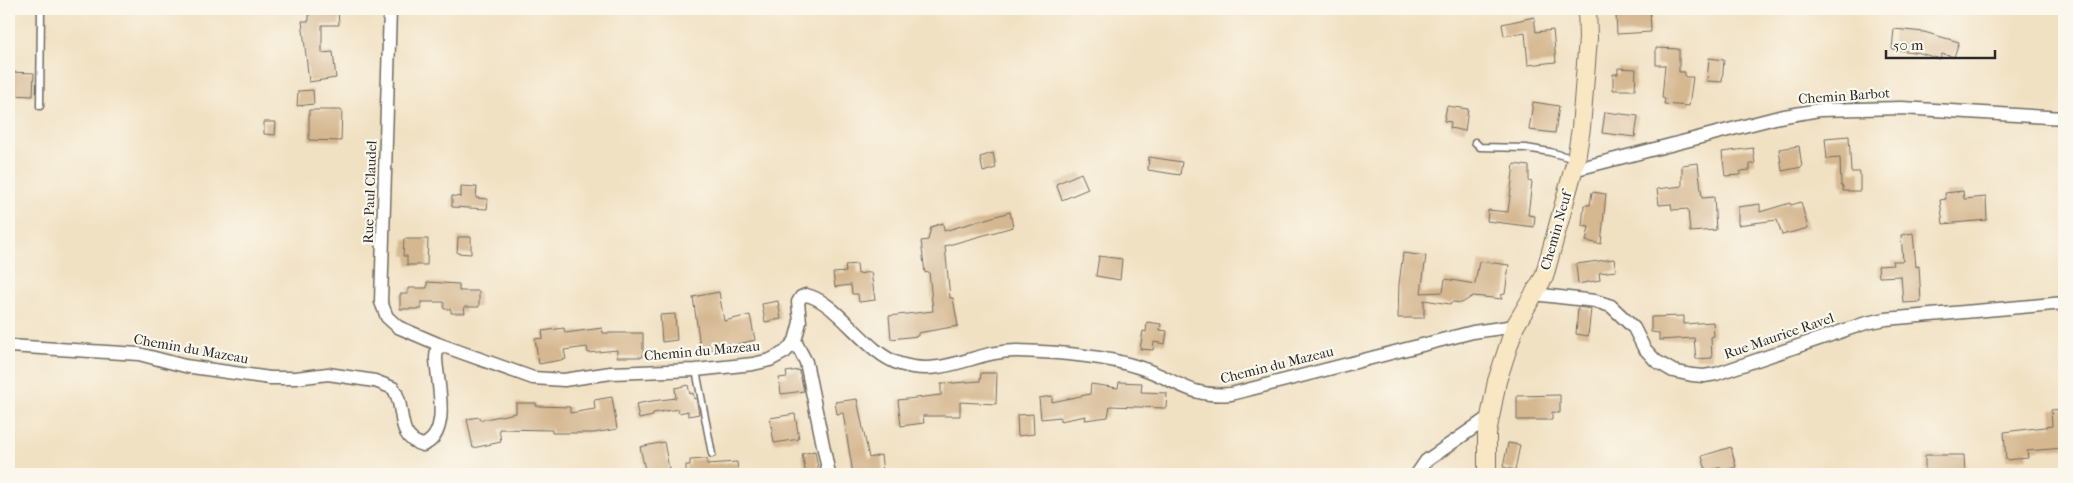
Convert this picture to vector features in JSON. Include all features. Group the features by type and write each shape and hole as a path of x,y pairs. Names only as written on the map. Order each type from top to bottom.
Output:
{"main road":[{"name":"Chemin Neuf","path":"1487,474 1489,416 1496,381 1515,326 1544,276 1574,165 1581,128 1588,38 1588,9"}],"street":[{"name":"Rue Paul Claudel","path":"390,9 381,302 387,317 398,327 438,344"},
{"name":"Chemin Barbot","path":"1574,165 1779,117 1818,110 1902,108 2064,118"},
{"name":"Rue Maurice Ravel","path":"1533,294 1595,301 1611,306 1634,328 1644,348 1656,361 1672,371 1704,376 1866,323 1886,319 2064,303"},
{"name":"Chemin du Mazeau","path":"9,346 139,354 185,366 270,378 296,378 328,374 375,381 393,388 398,401 404,432 412,441 423,445 433,439 441,415 440,385 436,359 438,344 533,378 564,380 611,374 696,370 753,364 770,360 785,352 795,341 800,322 798,302 801,297 806,295 816,298 835,313 885,358 908,366 935,369 983,355 1018,351 1110,359 1140,367 1190,390 1215,396 1230,394 1473,332 1515,326"},
{"path":"795,341 806,362 829,474"},
{"path":"1417,474 1426,461 1489,416"}],"lane":[{"path":"40,106 41,9"},
{"path":"1475,142 1480,147 1526,148 1550,152 1574,165"},
{"path":"696,370 712,454"}],"building":[{"path":"309,9 338,9 339,25 322,25 322,53 333,52 336,78 309,82 302,21 309,21"},
{"path":"1650,12 1651,32 1617,34 1616,14"},
{"path":"1534,17 1536,32 1553,30 1556,62 1528,65 1525,32 1504,36 1502,24"},
{"path":"1894,29 1924,32 1959,42 1954,57 1942,54 1940,59 1920,53 1892,49"},
{"path":"1656,48 1679,49 1679,72 1685,72 1685,77 1693,77 1689,106 1664,104 1665,99 1662,98 1665,65 1656,65"},
{"path":"1709,58 1724,60 1722,82 1707,81"},
{"path":"1618,68 1636,69 1635,90 1613,90 1613,74 1618,74"},
{"path":"9,72 34,73 33,96 9,95"},
{"path":"313,90 314,104 297,106 298,91"},
{"path":"1533,102 1559,106 1555,133 1529,130"},
{"path":"1447,106 1468,109 1465,131 1450,128 1451,122 1444,121"},
{"path":"309,110 342,110 341,141 309,140"},
{"path":"1605,112 1638,116 1635,137 1602,133"},
{"path":"264,122 276,122 275,135 264,134"},
{"path":"1849,136 1851,172 1860,172 1860,191 1843,191 1843,186 1841,186 1840,158 1827,159 1825,138"},
{"path":"1799,146 1802,167 1782,171 1779,149"},
{"path":"1753,148 1755,164 1750,164 1750,170 1740,171 1740,175 1725,176 1722,152"},
{"path":"993,153 996,168 983,172 980,157"},
{"path":"1149,157 1182,162 1180,175 1148,170"},
{"path":"1698,163 1702,198 1714,197 1716,230 1690,232 1688,209 1672,210 1671,204 1659,205 1657,189 1682,186 1682,165"},
{"path":"1514,164 1529,166 1529,181 1532,182 1528,215 1535,216 1534,227 1487,221 1488,210 1508,212"},
{"path":"1081,173 1088,189 1062,200 1056,184"},
{"path":"461,186 477,187 476,198 488,199 487,209 452,207 452,196 461,197"},
{"path":"1963,191 1964,199 1986,197 1987,220 1943,224 1940,200 1946,199 1945,193"},
{"path":"1592,192 1606,194 1601,244 1586,241 1589,227 1582,226 1584,205 1590,205"},
{"path":"1801,202 1808,228 1782,235 1777,220 1738,225 1738,207 1760,204 1760,212 1790,203 1791,205"},
{"path":"1010,212 1013,227 945,246 950,298 953,298 958,326 918,333 918,336 891,339 889,316 933,311 929,272 925,273 921,241 928,240 931,227 943,223 944,231"},
{"path":"1913,233 1916,267 1919,266 1921,302 1903,303 1901,276 1879,277 1878,266 1893,265 1892,261 1903,261 1901,235"},
{"path":"458,237 471,237 471,254 457,253"},
{"path":"404,239 428,239 427,265 407,265 407,256 403,256"},
{"path":"1403,253 1426,256 1421,293 1443,292 1445,279 1475,284 1479,261 1509,265 1505,294 1501,295 1502,299 1473,296 1462,303 1453,302 1450,304 1424,300 1424,318 1398,318 1399,284"},
{"path":"1099,256 1122,259 1120,280 1096,276"},
{"path":"1614,259 1616,271 1599,273 1600,280 1578,284 1576,264"},
{"path":"857,264 858,274 871,272 875,300 859,302 858,294 852,294 851,285 835,287 833,273 846,272 845,265"},
{"path":"427,282 459,284 459,291 479,291 479,307 464,307 465,313 451,313 451,309 444,309 444,302 421,302 421,309 400,309 400,294 408,294 408,288 427,288"},
{"path":"719,292 724,321 750,315 755,340 701,353 693,297"},
{"path":"778,301 781,319 765,322 762,304"},
{"path":"1578,307 1591,309 1588,336 1576,334"},
{"path":"675,314 677,340 662,342 660,315"},
{"path":"1684,316 1684,324 1713,322 1714,336 1711,337 1712,358 1696,359 1694,338 1659,340 1659,333 1651,332 1651,317"},
{"path":"1147,322 1161,324 1160,330 1167,331 1165,344 1154,342 1153,350 1140,349 1143,331 1146,332"},
{"path":"564,328 565,333 602,328 603,333 643,333 643,357 617,357 617,350 588,353 587,347 564,350 566,359 539,364 535,339 543,338 542,331"},
{"path":"799,370 804,391 781,394 779,378 787,377 786,372"},
{"path":"981,373 997,373 996,404 960,402 960,416 923,416 924,423 901,426 898,400 941,395 941,384 980,381"},
{"path":"1119,382 1142,383 1141,392 1167,393 1166,408 1110,406 1108,417 1085,420 1086,416 1060,421 1060,417 1041,419 1039,398 1052,396 1052,402 1090,394 1091,384 1118,388"},
{"path":"688,385 690,394 693,393 694,399 696,398 699,414 688,416 688,411 679,413 678,409 653,413 653,416 639,419 636,404 676,398 675,388"},
{"path":"1560,395 1560,413 1552,412 1552,420 1517,420 1517,396"},
{"path":"612,397 617,429 594,433 552,433 552,430 499,429 501,442 473,448 467,419 479,417 480,420 516,413 516,403 536,403 536,406 570,407 570,413 595,409 594,400"},
{"path":"857,399 869,458 881,455 883,472 853,474 843,413 837,414 835,402"},
{"path":"2064,409 2064,448 2027,451 2028,458 2006,460 2004,432 2052,426 2051,410"},
{"path":"795,414 799,439 774,443 770,418"},
{"path":"1033,414 1034,434 1018,436 1017,415"},
{"path":"664,442 670,474 646,474 640,447"},
{"path":"1508,443 1520,445 1515,470 1503,467"},
{"path":"1731,447 1736,467 1722,471 1721,467 1706,471 1702,456"},
{"path":"815,451 819,474 806,474 802,454"},
{"path":"1925,455 1964,455 1965,474 1925,474"},
{"path":"707,459 707,464 737,462 738,474 686,474 686,465 690,465 690,460"}]}
